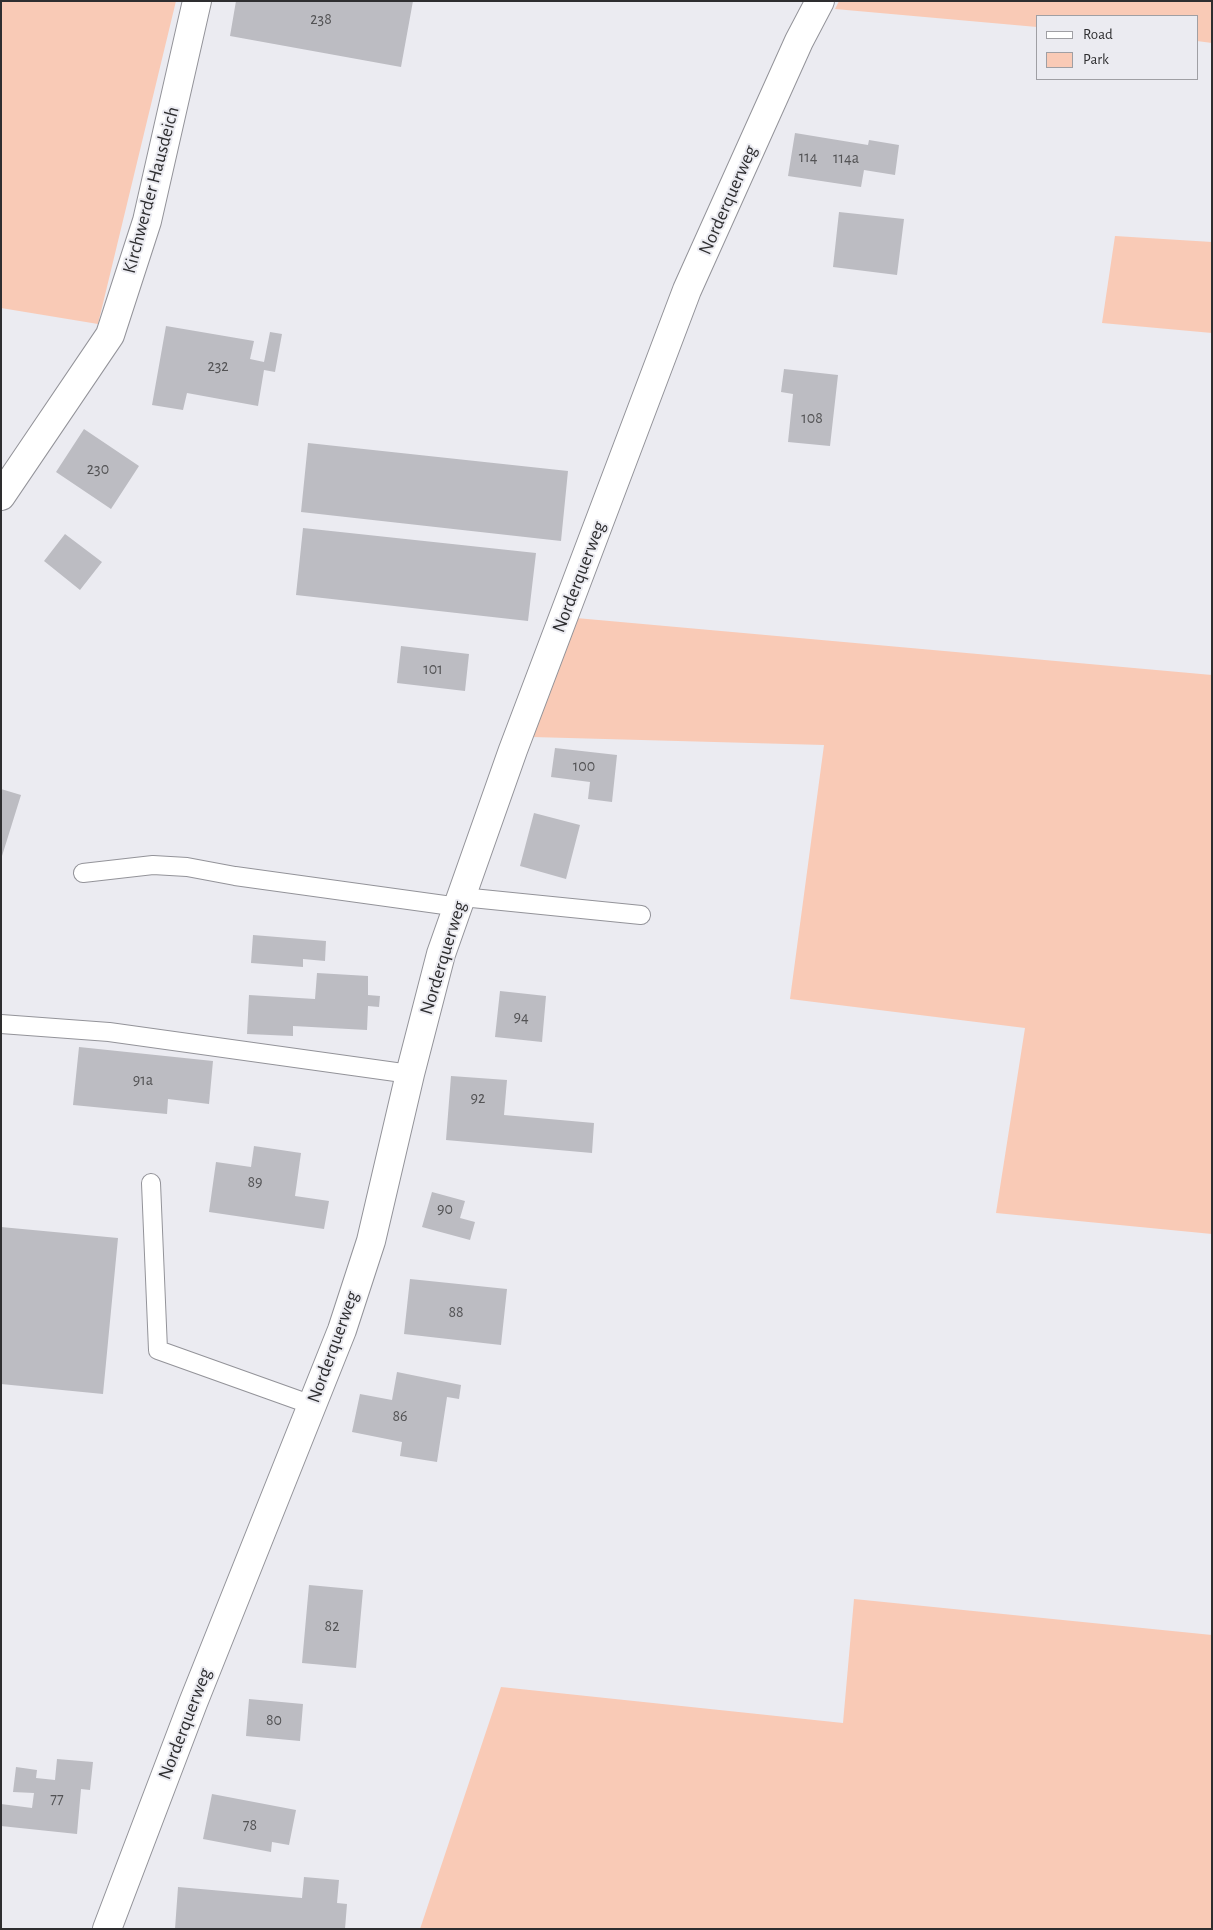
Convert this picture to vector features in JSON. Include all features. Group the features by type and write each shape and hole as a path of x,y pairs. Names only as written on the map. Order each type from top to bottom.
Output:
{"street":[{"name":"Kirchwerder Hausdeich","path":"1,496 110,335 147,220 197,1"},
{"name":"Norderquerweg","path":"106,1929 196,1694 342,1330 371,1241 410,1074 441,954 461,902 513,750 687,290 799,41 820,1"}],"lane":[{"path":"83,873 153,865 187,867 235,876 461,902 641,915"},
{"path":"1,1024 108,1032 410,1074"},
{"path":"152,1183 158,1350 312,1405"}],"green space":[{"path":"1,1 176,1 98,324 1,308"},
{"path":"839,1 1212,1 1212,43 1198,41 1198,15 1036,15 1036,27 835,9"},
{"path":"1115,236 1212,242 1212,333 1102,323"},
{"path":"576,618 1212,675 1212,1234 996,1213 1025,1028 790,999 824,745 532,737"},
{"path":"854,1599 1212,1635 1212,1929 420,1929 501,1687 843,1723"}],"building":[{"path":"236,1 413,1 401,67 230,36"},
{"path":"795,133 868,145 869,140 899,145 895,175 864,170 861,187 788,176"},
{"path":"839,212 904,219 897,275 833,267"},
{"path":"166,326 254,341 250,359 264,362 270,332 282,334 275,372 264,370 258,406 187,393 183,410 152,405"},
{"path":"784,369 838,375 830,446 788,442 793,394 781,392"},
{"path":"84,429 139,466 111,509 56,472"},
{"path":"308,443 568,471 561,541 301,512"},
{"path":"303,528 536,553 528,621 296,595"},
{"path":"65,534 102,562 80,590 44,561"},
{"path":"401,646 469,654 465,691 397,683"},
{"path":"555,748 617,755 612,802 588,799 590,782 551,777"},
{"path":"1,789 21,795 2,856 1,856"},
{"path":"534,813 580,825 566,879 520,866"},
{"path":"253,935 326,941 325,961 303,959 303,967 251,963"},
{"path":"317,973 368,976 368,995 380,996 379,1007 368,1006 367,1030 293,1026 293,1036 247,1034 249,995 315,999"},
{"path":"500,991 546,996 542,1042 495,1037"},
{"path":"79,1047 213,1061 209,1104 168,1099 167,1114 73,1105"},
{"path":"451,1076 507,1080 504,1115 594,1123 592,1153 446,1140"},
{"path":"254,1146 301,1153 295,1196 329,1201 324,1229 209,1212 216,1162 251,1167"},
{"path":"432,1192 465,1201 460,1218 475,1222 470,1240 422,1227"},
{"path":"1,1227 118,1238 103,1394 1,1384"},
{"path":"410,1279 507,1289 501,1345 404,1334"},
{"path":"397,1372 461,1385 459,1399 447,1397 437,1462 400,1456 402,1442 352,1432 360,1394 392,1400"},
{"path":"309,1585 363,1590 356,1668 302,1663"},
{"path":"249,1699 303,1704 300,1741 246,1736"},
{"path":"57,1759 93,1762 90,1790 81,1789 77,1834 1,1826 1,1804 32,1808 34,1793 13,1792 16,1767 37,1770 36,1778 55,1780"},
{"path":"212,1794 296,1810 289,1845 272,1842 271,1852 203,1839"},
{"path":"304,1877 339,1880 337,1903 347,1904 345,1929 175,1929 178,1887 302,1898"}]}
